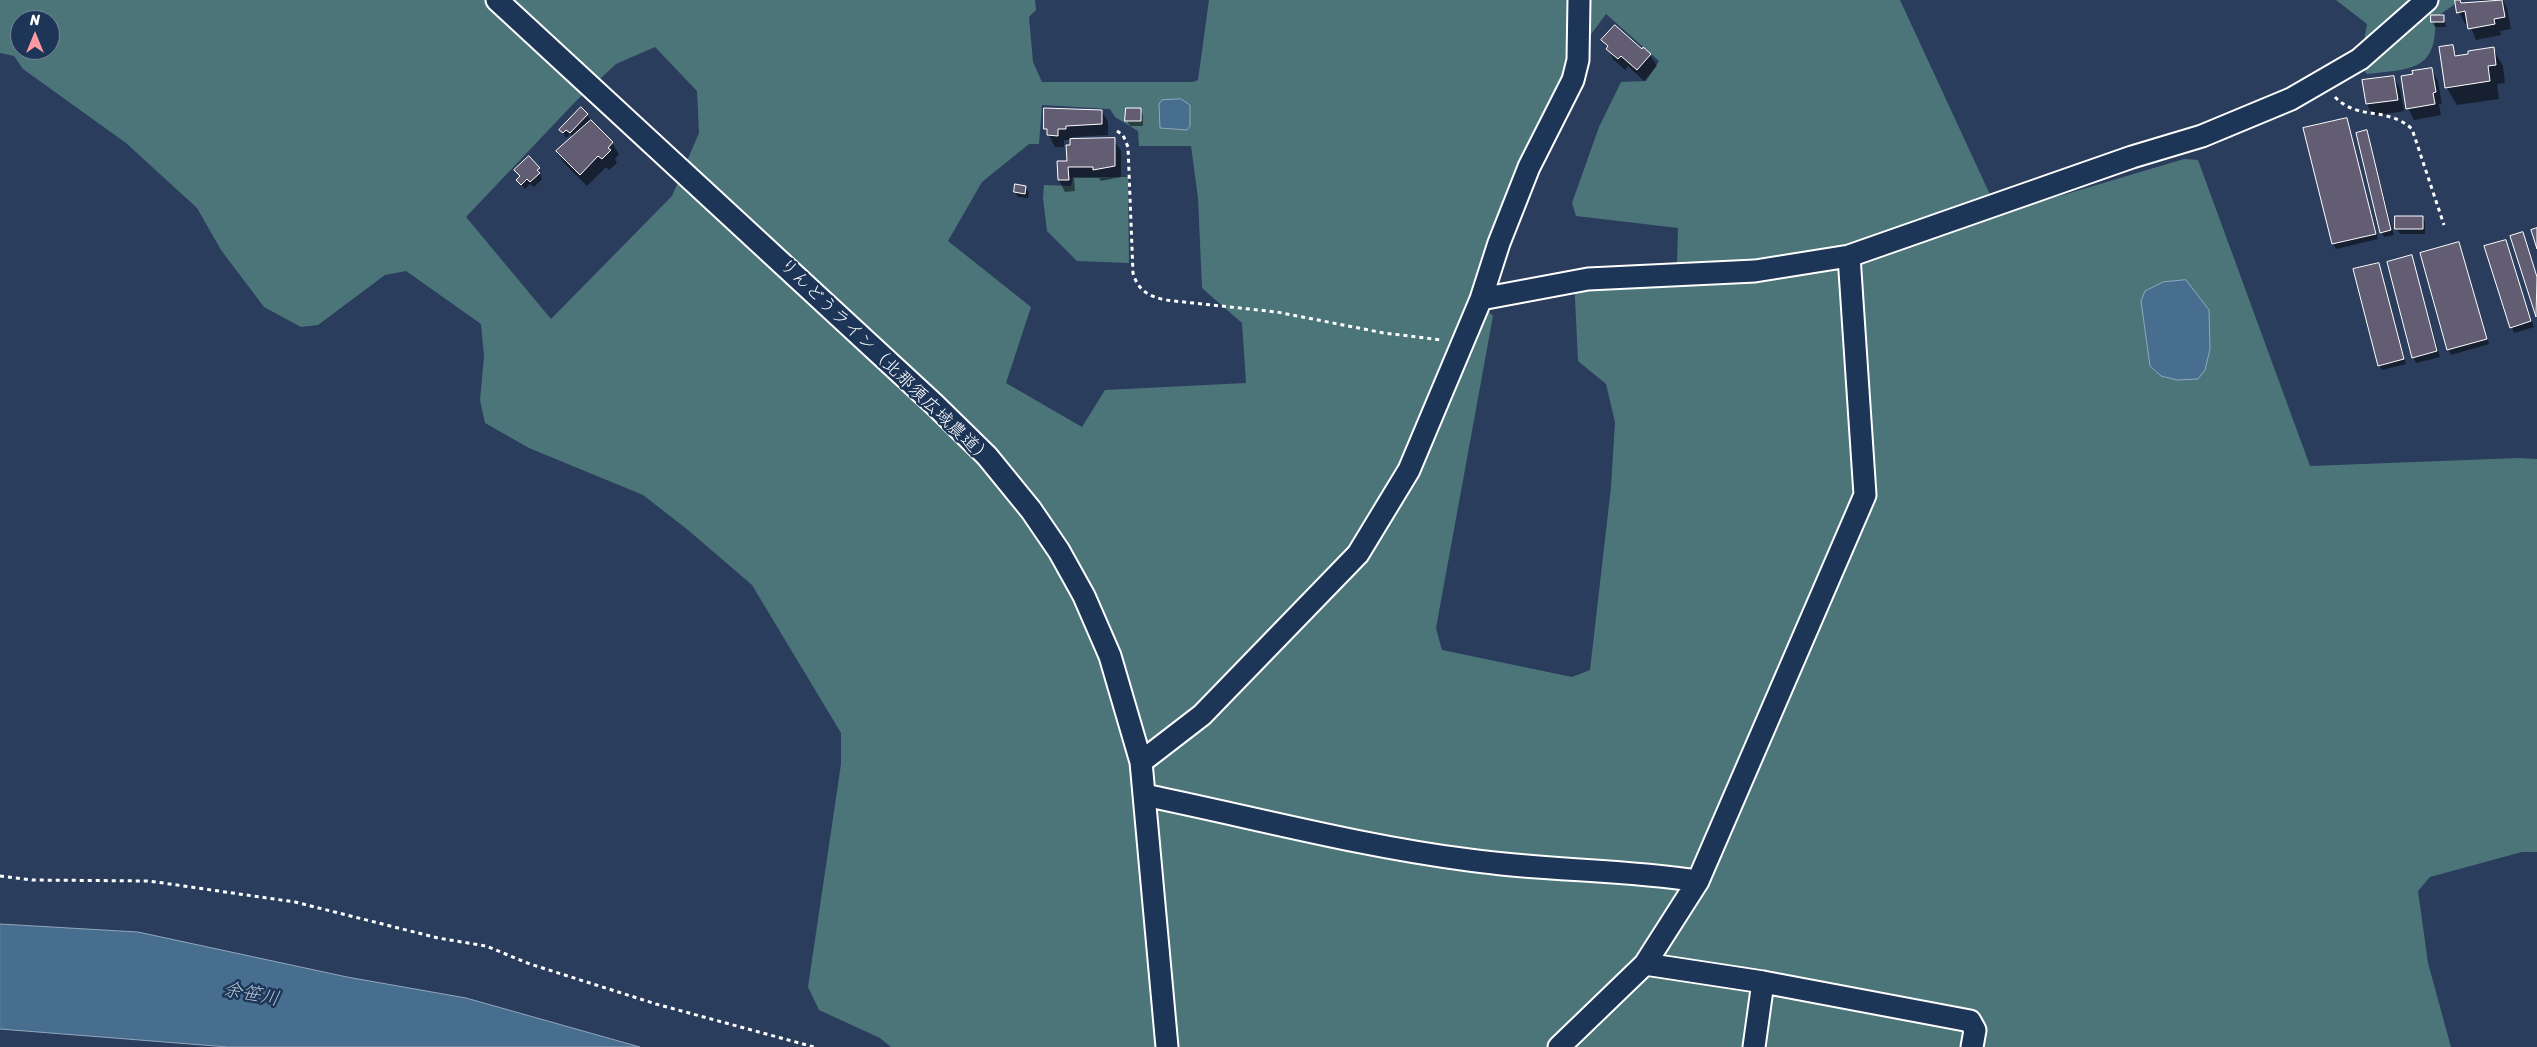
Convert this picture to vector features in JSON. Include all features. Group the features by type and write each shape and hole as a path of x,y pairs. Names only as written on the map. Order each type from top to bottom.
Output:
{"street":[{"name":"りんどうライン（北那須広域農道）","path":"497,0 934,404 987,456 1032,510 1059,551 1084,596 1110,656 1141,762 1167,1047"},
{"path":"1141,762 1202,716 1358,554 1409,470 1481,299 1499,243 1529,167 1573,80 1578,60 1579,0"},
{"path":"1481,299 1588,279 1755,271 1849,256 2132,157 2202,136 2292,99 2360,59 2427,0"},
{"path":"1559,1047 1644,964 1698,881 1865,495 1849,256"},
{"path":"1144,795 1334,837 1466,860 1520,867 1659,875 1698,881"},
{"path":"1644,964 1763,982 1970,1022 1976,1030 1972,1047"},
{"path":"1754,1047 1763,982"}],"path":[{"path":"2321,82 2341,103 2356,112 2391,115 2403,120 2412,129 2444,224"},
{"path":"1118,131 1123,135 1128,147 1133,273 1136,282 1148,295 1165,300 1277,312 1384,333 1462,343"},
{"path":"0,876 32,880 149,881 295,902 438,938 486,946 530,964 647,1001 814,1047"}],"green space":[{"path":"0,0 1035,0 1036,10 1029,17 1033,62 1042,82 1193,82 1198,80 1209,0 1900,0 1999,214 2184,159 2198,160 2310,466 2519,458 2537,459 2537,852 2522,852 2430,877 2418,891 2428,963 2451,1047 891,1047 880,1038 819,1010 808,987 841,764 841,733 752,585 688,530 643,495 529,448 485,423 480,400 484,356 481,324 406,271 385,275 318,325 301,327 264,307 221,250 197,208 126,143 23,69 17,60 60,60 60,10 10,10 10,55 0,53","holes":["1606,14 1659,61 1646,81 1621,82 1599,127 1572,203 1576,216 1678,228 1677,264 1574,277 1578,361 1606,384 1615,422 1611,487 1590,670 1572,677 1442,650 1436,628 1493,316 1476,299 1584,44","655,47 697,91 699,133 672,196 551,319 466,217 577,100 616,64","1042,105 1110,109 1115,117 1138,131 1139,146 1191,146 1198,198 1202,288 1242,323 1246,383 1105,390 1082,427 1006,383 1031,307 948,241 982,182 1029,144 1039,144"]},
{"path":"2336,0 2461,0 2435,18 2435,36 2432,49 2426,58 2408,68 2367,74 2360,65 2367,24"},
{"path":"1073,177 1128,177 1129,263 1077,261 1047,231 1043,198 1044,185 1071,186"}],"water":[{"path":"1181,99 1190,105 1190,126 1187,130 1160,128 1159,104 1162,100"},
{"path":"2186,280 2209,310 2210,349 2205,370 2198,379 2177,380 2161,376 2150,366 2141,301 2145,291 2163,282"},
{"name":"余笹川","path":"0,924 138,932 347,977 466,998 640,1047 228,1047 0,1029"}],"building":[{"path":"2455,0 2460,0 2461,3 2502,0 2505,17 2494,19 2495,24 2468,29 2465,11 2457,13"},
{"path":"2431,15 2444,15 2444,22 2431,22"},
{"path":"1615,25 1642,49 1643,47 1651,54 1637,70 1621,56 1618,59 1606,49 1608,46 1601,40"},
{"path":"2453,45 2455,56 2468,54 2468,51 2494,47 2496,65 2488,66 2490,81 2445,88 2439,47"},
{"path":"2432,68 2436,92 2433,93 2435,104 2406,109 2401,76 2413,74 2412,71"},
{"path":"2394,76 2398,100 2366,104 2362,80"},
{"path":"581,107 588,114 570,133 566,130 563,133 559,130"},
{"path":"1044,108 1102,110 1102,124 1066,126 1066,129 1058,129 1058,136 1047,135 1047,129 1044,129"},
{"path":"1126,108 1141,108 1141,121 1125,121"},
{"path":"2347,118 2376,234 2332,244 2303,128"},
{"path":"591,120 613,142 608,148 611,150 602,159 598,156 580,175 556,151"},
{"path":"2367,130 2391,230 2380,233 2356,133"},
{"path":"1115,138 1115,166 1093,170 1093,167 1068,167 1069,180 1058,180 1057,161 1067,161 1066,145 1070,145 1070,139"},
{"path":"529,156 540,168 537,170 540,173 530,182 527,179 521,185 516,180 520,176 514,170"},
{"path":"1015,184 1026,186 1025,194 1014,192"},
{"path":"2395,216 2423,216 2423,229 2395,229"},
{"path":"2537,228 2537,249 2531,230"},
{"path":"2523,232 2537,277 2536,317 2510,236"},
{"path":"2506,240 2531,321 2510,328 2484,246"},
{"path":"2459,242 2487,339 2447,350 2420,253"},
{"path":"2412,255 2437,351 2412,358 2387,262"},
{"path":"2379,263 2404,359 2378,366 2353,269"}]}
